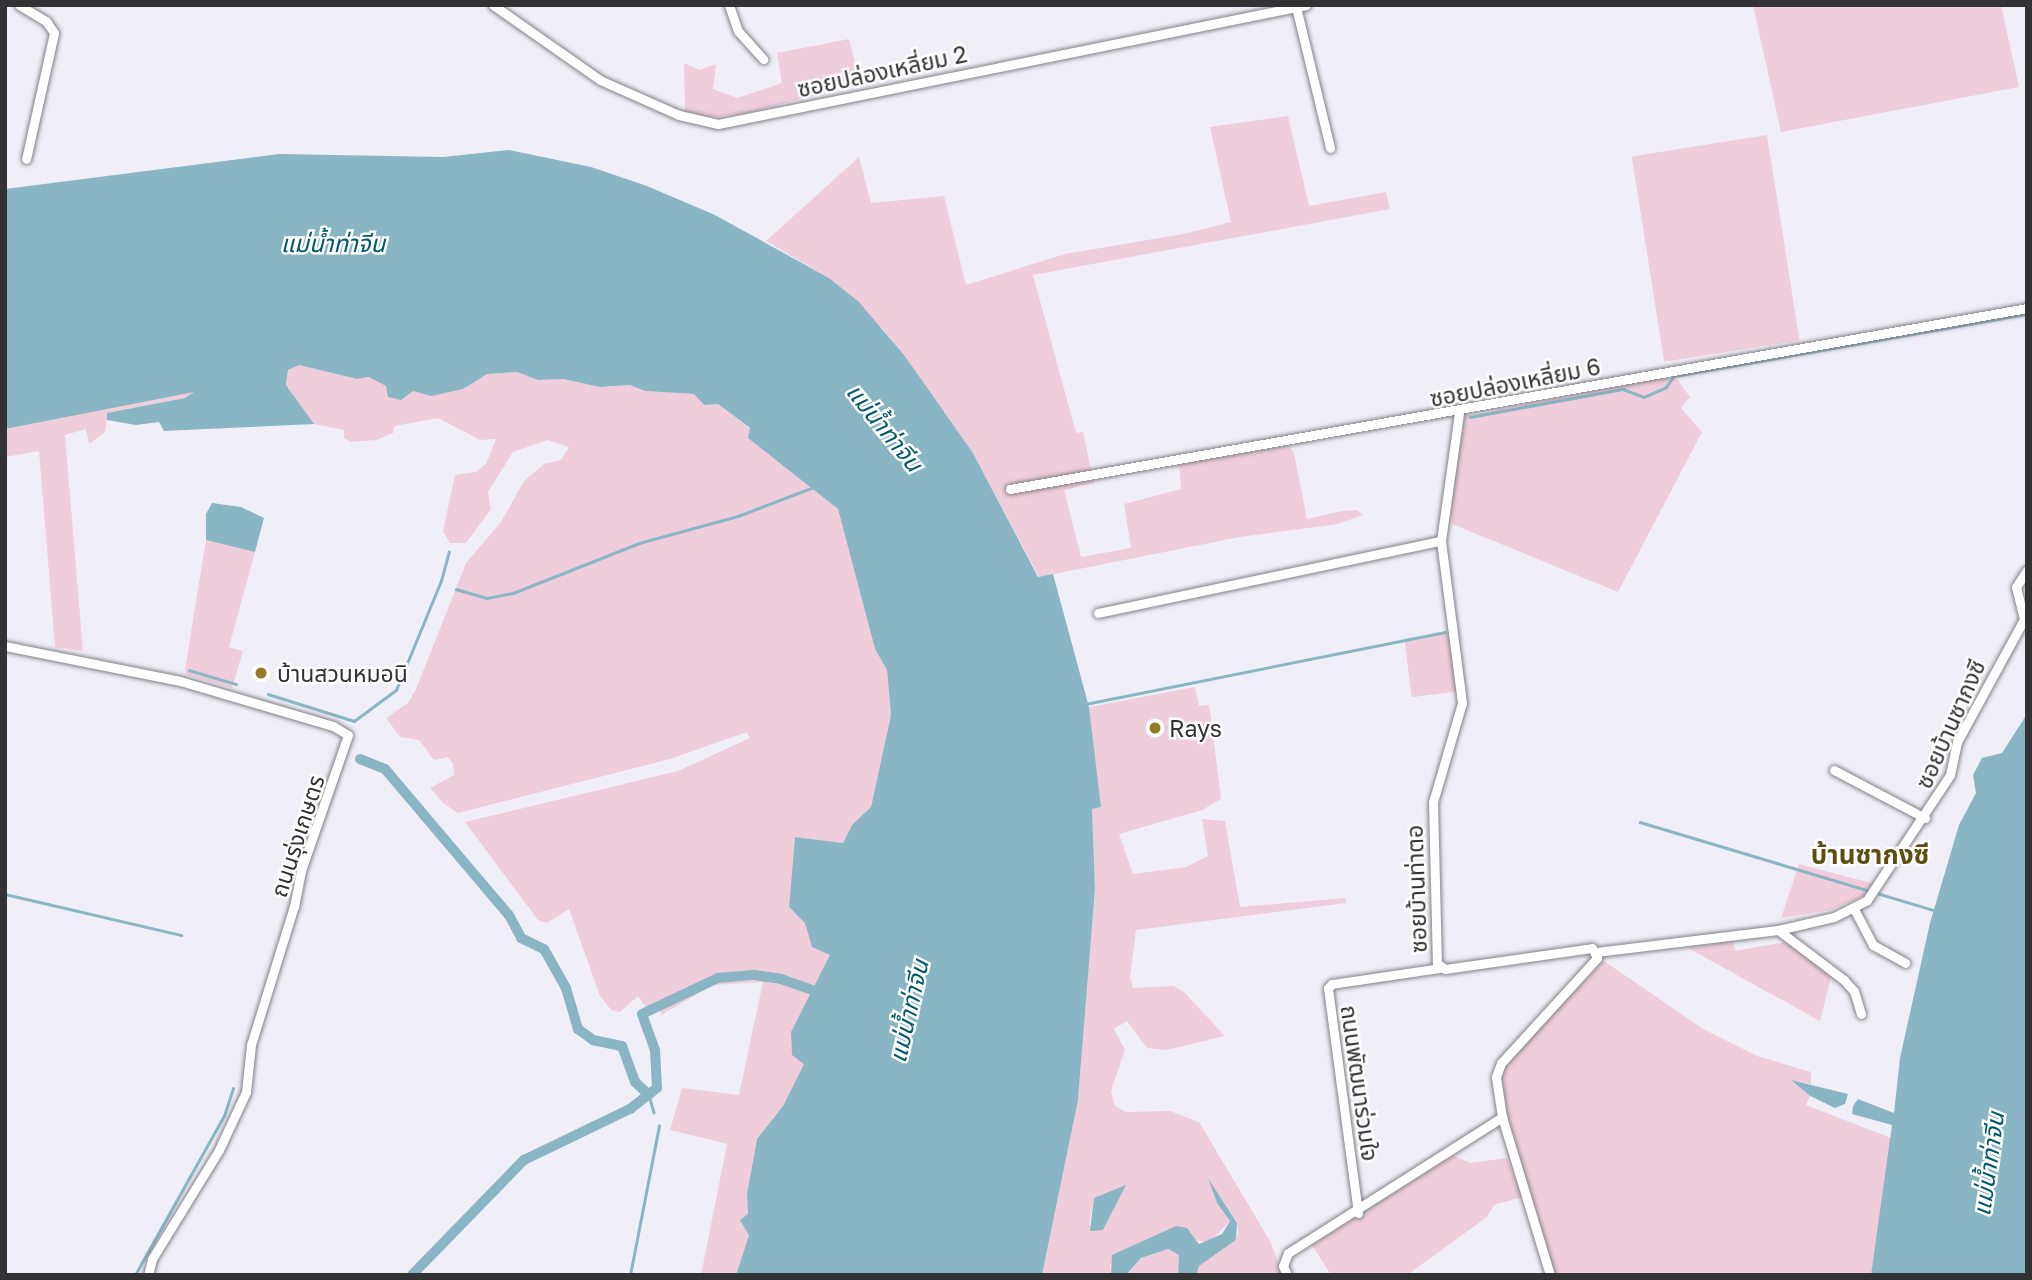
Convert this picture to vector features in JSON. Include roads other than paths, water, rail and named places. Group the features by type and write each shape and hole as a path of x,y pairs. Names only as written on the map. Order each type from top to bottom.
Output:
{"street":[{"path":"19,5 28,15 46,21 54,33 26,159"},
{"name":"ซอยปล่องเหลี่ยม 2","path":"493,5 600,80 679,115 718,124 1301,6"},
{"path":"729,5 738,31 763,59"},
{"path":"1301,6 1330,148"},
{"name":"ซอยปล่องเหลี่ยม 6","path":"1010,489 1459,413 2027,308"},
{"name":"ซอยบ้านท่าตอ","path":"1459,413 1441,541 1462,703 1433,802 1431,850 1440,968 1592,948 1596,952"},
{"path":"1098,613 1441,541"},
{"name":"ซอยบ้านซากงซี","path":"1596,952 1778,930 1854,909 1876,890 1925,818 1950,775 1957,742 2024,619 2016,587 2027,570"},
{"name":"ถนนรุ่งเกษตร","path":"5,646 180,681 332,726 348,736 300,871 294,906 251,1045 246,1093 219,1150 152,1259 148,1275"},
{"path":"1834,770 1925,818"},
{"path":"1854,909 1873,945 1905,963"},
{"path":"1778,930 1844,980 1854,991 1861,1014"},
{"path":"1550,1275 1496,1091 1501,1063 1595,964 1596,952"},
{"name":"ถนนพัฒนาร่วมใจ","path":"1358,1213 1328,988 1332,984 1440,968"},
{"path":"1287,1275 1283,1266 1288,1253 1358,1213 1502,1116"}],"water":[{"name":"แม่น้ำท่าจีน","path":"509,150 591,167 647,186 715,215 829,278 859,302 904,355 973,453 1038,577 1053,574 1089,707 1101,807 1092,809 1095,889 1078,1100 1042,1275 736,1275 749,1235 740,1220 748,1214 747,1194 757,1139 783,1106 804,1064 792,1055 791,1032 830,955 812,947 805,923 789,907 795,837 843,843 852,825 871,807 891,715 887,670 875,649 838,509 748,438 750,428 718,404 704,405 694,394 645,391 630,385 600,387 563,379 538,380 517,372 487,374 463,389 431,396 413,391 401,400 388,397 386,386 369,377 357,379 299,365 288,370 286,385 314,424 164,431 159,422 136,425 107,420 107,413 185,398 194,392 5,429 5,189 279,154 443,157"},
{"path":"212,503 241,507 264,518 255,552 206,540 206,514"},
{"name":"แม่น้ำท่าจีน","path":"2027,714 2027,1275 1871,1275 1892,1125 1852,1114 1853,1106 1858,1099 1894,1113 1900,1058 1930,923 1959,825 1976,793 1973,775 1982,758 2002,753"},
{"path":"1791,1080 1848,1094 1845,1104 1835,1108 1810,1096"},
{"path":"1208,1178 1237,1223 1236,1240 1199,1266 1196,1275 1178,1275 1179,1255 1168,1249 1141,1258 1126,1275 1111,1275 1112,1255 1176,1226 1187,1228 1199,1244 1222,1234 1230,1221 1217,1203"},
{"path":"1126,1185 1103,1230 1090,1231 1094,1198"}],"waterway":[{"path":"1470,417 1623,389 1644,397 1666,387 1674,376 2027,314"},
{"path":"456,589 487,598 513,593 639,543 738,516 814,487"},
{"path":"268,694 354,721 396,690 441,581 449,552"},
{"path":"1085,704 1445,632"},
{"path":"189,670 236,684"},
{"path":"360,759 385,769 509,915 521,938 544,949 566,988 578,1029 593,1040 622,1046 635,1082 649,1095"},
{"path":"1640,822 1936,911"},
{"path":"5,894 181,935"},
{"path":"412,1275 524,1160 630,1109 657,1088 655,1050 642,1014 718,978 754,975 781,979 827,995"},
{"path":"135,1275 224,1116 233,1088"},
{"path":"649,1095 654,1112"},
{"path":"630,1275 659,1126"}],"place":[{"name":"บ้านสวนหมอนิ","path":"261,673"},
{"name":"Rays","path":"1155,728"}],"district":[{"name":"บ้านซากงซี","path":"1870,855"}]}
